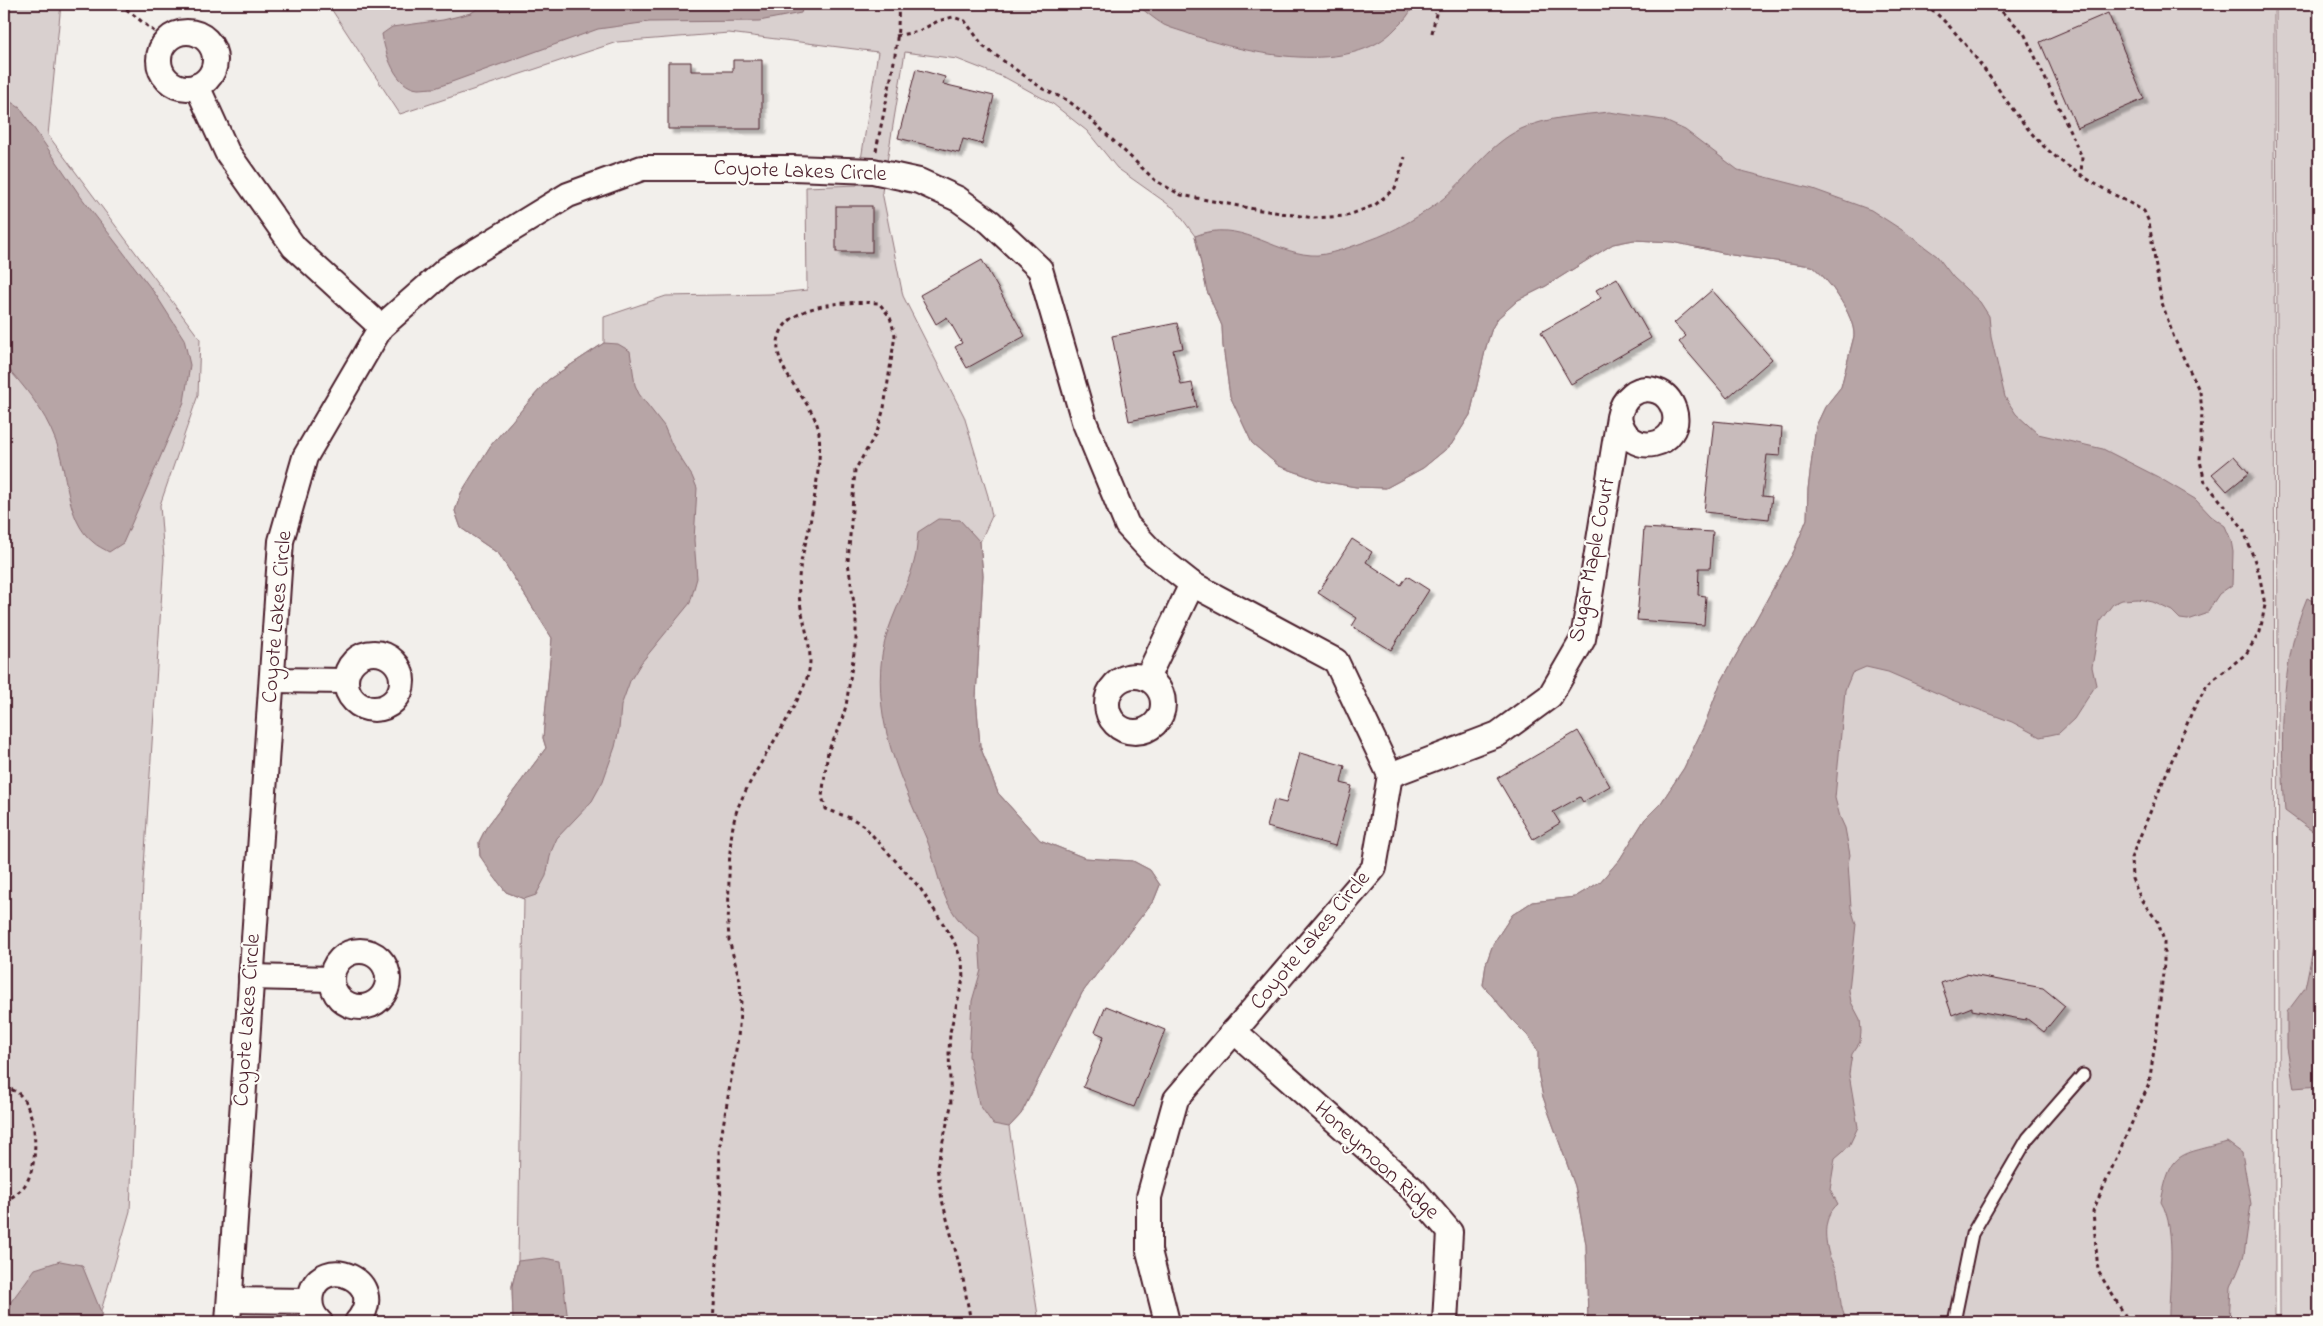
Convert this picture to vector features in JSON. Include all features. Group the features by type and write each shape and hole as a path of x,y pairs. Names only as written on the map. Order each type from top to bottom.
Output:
{"street":[{"path":"180,33 198,34 212,47 215,56 211,74 197,86 188,88 179,87 164,77 158,60 160,51 166,41 180,33"},
{"path":"197,86 227,152 294,247 381,327"},
{"name":"Coyote Lakes Circle","path":"229,1311 281,541 305,457 381,327 455,264 568,195 642,168 793,168 872,171 919,181 958,199 990,222 1040,269 1084,421 1127,524 1154,554 1192,584 1336,660 1390,775 1374,868 1176,1099 1149,1197 1149,1251 1167,1322"},
{"name":"Sugar Maple Court","path":"1390,775 1498,734 1550,696 1583,639 1619,417"},
{"path":"1147,678 1192,584"},
{"path":"272,680 346,681"},
{"path":"251,977 332,979"},
{"name":"Honeymoon Ridge","path":"1234,1031 1414,1191 1450,1232 1445,1322"},
{"path":"320,1322 312,1310 310,1301 316,1283 323,1277 332,1274 350,1276 364,1288 366,1307 357,1322"},
{"path":"229,1311 310,1301"}],"lane":[{"path":"1954,1322 1972,1234 2028,1138 2083,1075"}],"path":[{"path":"120,4 166,41"},
{"path":"874,158 896,36 898,4"},
{"path":"1432,33 1438,4"},
{"path":"1925,4 1946,20 1975,53 2034,136 2062,163 2144,211 2149,222 2161,300 2174,338 2200,392 2202,411 2200,461 2205,482 2243,528 2259,573 2265,605 2260,632 2246,654 2207,685 2192,712 2131,858 2132,879 2142,900 2158,922 2164,941 2164,963 2157,1029 2149,1084 2093,1211 2098,1271 2129,1322"},
{"path":"1988,4 1999,9 2024,33 2082,158 2081,175"},
{"path":"896,36 919,31 938,21 953,17 965,21 984,47 1043,90 1067,100 1084,113 1156,181 1180,195 1314,218 1346,216 1375,205 1396,188 1405,157"},
{"path":"713,1322 721,1203 719,1150 738,1038 740,1001 740,982 729,940 728,924 733,827 738,806 806,683 810,661 798,596 798,577 810,521 819,432 812,411 784,370 778,349 780,333 792,318 824,304 861,301 879,303 890,317 895,334 884,408 877,432 855,470 848,562 856,618 856,639 846,706 839,729 828,751 822,797 826,809 853,819 864,826 920,888 953,939 962,961 963,979 949,1046 951,1106 937,1167 942,1200 963,1279 971,1322"},
{"path":"4,1086 17,1093 27,1105 34,1123 35,1142 32,1164 25,1184 4,1202"}],"shaded area":[{"path":"4,4 61,4 48,135 200,339 198,395 160,505 164,559 143,882 130,1211 101,1311 101,1322 4,1322"},
{"path":"328,4 2274,4 2275,1322 1588,1322 1586,1244 1575,1186 1543,1097 1538,1072 1538,1051 1528,1036 1483,985 1486,964 1493,944 1512,915 1532,902 1575,897 1600,882 1620,859 1645,819 1661,803 1684,768 1704,726 1720,684 1794,551 1807,519 1808,489 1816,426 1825,407 1841,387 1854,336 1850,318 1845,308 1833,288 1812,266 1732,255 1673,242 1634,240 1613,244 1546,286 1518,300 1498,318 1492,328 1486,347 1470,415 1451,445 1423,468 1386,488 1356,487 1321,481 1279,466 1252,443 1230,396 1222,326 1207,291 1195,236 1175,209 1117,168 1087,131 1053,104 1006,78 957,59 905,52 882,192 903,296 964,416 988,496 992,516 980,542 983,575 976,697 980,746 998,793 1040,840 1085,858 1133,861 1150,870 1160,885 1154,900 1082,993 1021,1114 1009,1127 1039,1322 513,1322 512,1286 518,1261 524,899 506,892 480,856 479,842 486,828 546,748 543,738 552,638 499,554 461,528 455,511 461,493 491,445 548,380 604,343 604,317 666,296 770,294 807,290 806,187 857,185 878,52 729,33 617,42 400,114"},
{"path":"484,4 804,4 801,13 759,21 649,22 598,29 435,88 418,89 410,87 397,76 392,68 382,34 392,27 443,20 471,13"},
{"path":"1136,4 1413,4 1404,20 1377,43 1353,52 1327,57 1298,57 1241,49 1192,35 1164,25"},
{"path":"2276,4 2319,4 2319,1322 2280,1322"},
{"path":"4,100 8,100 20,108 81,197 156,295 184,339 190,365 184,402 123,543 109,552 93,542 84,533 77,521 68,494 59,451 51,428 33,399 4,364"},
{"path":"1609,112 1663,120 1685,130 1738,170 1813,189 1871,210 1902,230 1937,256 1953,277 1980,302 1989,316 1991,337 2005,397 2016,414 2038,434 2103,449 2158,477 2195,499 2211,516 2225,526 2231,540 2233,552 2232,585 2219,594 2206,614 2188,620 2180,619 2172,611 2153,602 2138,599 2122,600 2113,604 2100,621 2092,667 2096,685 2074,719 2059,733 2040,737 2012,722 1953,700 1888,672 1866,667 1852,673 1845,690 1835,798 1845,828 1850,855 1848,863 1851,908 1856,924 1849,990 1851,1002 1860,1019 1861,1031 1860,1042 1852,1054 1849,1074 1858,1127 1849,1146 1835,1158 1830,1189 1838,1204 1833,1209 1826,1227 1829,1255 1837,1273 1841,1305 1848,1322 1588,1322 1586,1244 1575,1186 1543,1097 1538,1072 1538,1051 1528,1036 1483,985 1486,964 1493,944 1512,915 1532,902 1575,897 1600,882 1620,859 1645,819 1661,803 1684,768 1704,726 1720,684 1794,551 1807,519 1808,489 1816,426 1825,407 1841,387 1854,336 1850,318 1833,288 1812,266 1732,255 1673,242 1634,240 1613,244 1546,286 1518,300 1498,318 1492,328 1486,347 1470,415 1451,445 1423,468 1386,488 1356,487 1321,481 1279,466 1252,443 1230,396 1222,326 1207,291 1195,236 1226,231 1240,233 1296,253 1317,255 1340,250 1388,233 1423,213 1449,193 1487,153 1521,129 1553,119"},
{"path":"604,343 618,344 630,351 635,385 639,394 664,426 672,445 692,476 697,488 694,540 697,578 690,603 641,663 630,681 621,706 615,747 603,781 592,801 557,838 551,852 546,876 536,895 524,899 506,892 480,856 479,842 486,828 546,748 543,738 552,638 499,554 461,528 455,511 461,493 491,445 548,380"},
{"path":"938,519 960,520 980,542 983,575 976,697 980,746 998,793 1040,840 1085,858 1133,861 1150,870 1160,885 1154,900 1082,993 1021,1114 1009,1127 993,1124 979,1104 969,1056 972,1001 981,970 979,938 959,920 947,902 927,840 891,750 885,728 882,704 880,680 884,643 911,574 916,554 918,532"},
{"path":"2307,598 2319,603 2319,772 2313,779 2319,793 2319,836 2285,811 2283,785 2283,730 2287,675 2291,649"},
{"path":"2319,920 2319,1086 2294,1088 2287,1048 2287,1012 2305,988"},
{"path":"2227,1142 2242,1153 2251,1204 2244,1255 2231,1287 2229,1322 2169,1322 2171,1244 2166,1214 2161,1202 2165,1184 2174,1163 2180,1157"},
{"path":"544,1258 561,1261 568,1322 513,1322 512,1286 518,1261"},
{"path":"60,1261 82,1265 101,1312 101,1322 4,1322 10,1303 35,1269"}],"building":[{"path":"2108,13 2144,99 2077,128 2040,42"},
{"path":"733,60 762,60 762,129 668,129 668,62 691,62 691,71 733,71"},
{"path":"916,69 945,77 943,84 994,96 982,144 963,139 959,153 898,138"},
{"path":"836,206 872,206 872,252 836,252"},
{"path":"982,260 1025,336 967,368 955,347 962,343 947,317 936,324 920,295"},
{"path":"1617,278 1651,338 1571,384 1541,332 1601,298 1596,290"},
{"path":"1712,290 1772,359 1727,398 1679,342 1686,336 1674,323"},
{"path":"1177,323 1183,348 1173,350 1181,385 1192,383 1197,407 1129,421 1112,336"},
{"path":"1714,421 1782,428 1780,456 1767,455 1762,496 1772,497 1769,519 1704,512"},
{"path":"2234,456 2249,473 2227,491 2212,474"},
{"path":"1644,528 1713,532 1710,568 1699,568 1698,595 1706,596 1704,625 1637,620"},
{"path":"1352,539 1372,552 1366,562 1401,585 1407,576 1429,590 1391,650 1352,626 1357,618 1318,593"},
{"path":"1578,731 1610,786 1583,802 1580,797 1553,812 1560,823 1533,839 1497,778"},
{"path":"1300,753 1345,766 1341,783 1352,786 1335,846 1267,827 1274,800 1286,803"},
{"path":"1966,974 2043,988 2065,1006 2044,1032 2026,1018 2026,1020 1972,1010 1972,1007 1952,1015 1941,983"},
{"path":"1106,1006 1165,1030 1134,1107 1083,1087 1104,1036 1095,1032"}]}
